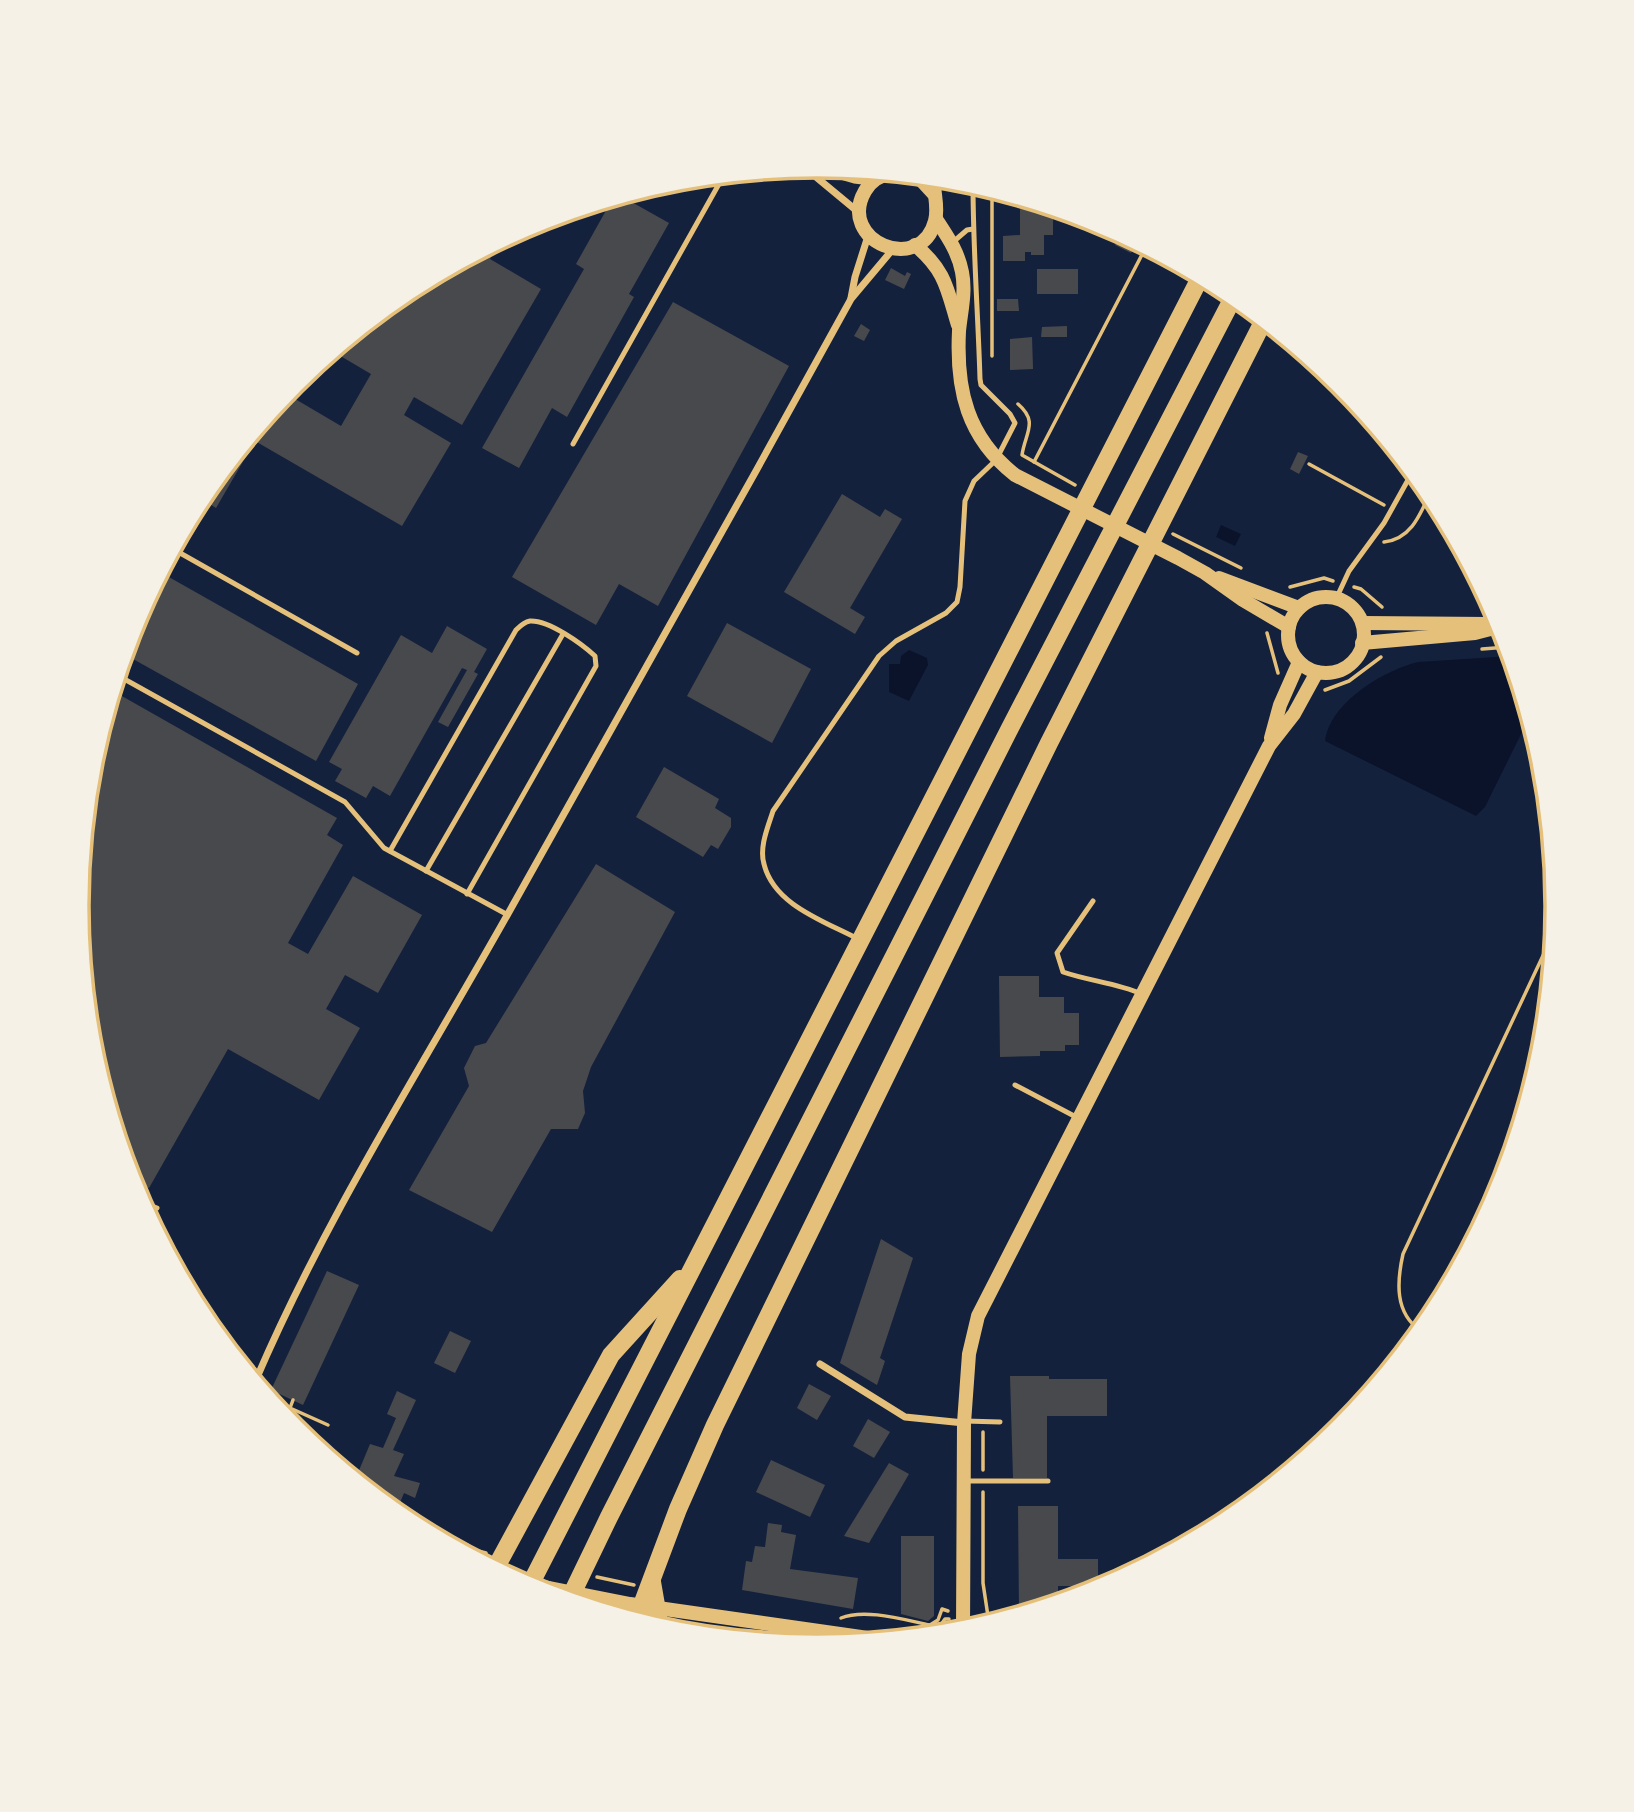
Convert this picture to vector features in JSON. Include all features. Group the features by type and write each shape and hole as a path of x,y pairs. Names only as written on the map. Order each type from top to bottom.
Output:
{"highway":[{"path":"535,1576 1196,285"},
{"path":"575,1592 590,1572 1004,740 1229,306"},
{"path":"638,1611 643,1582 715,1425 951,942 1260,329"},
{"path":"494,1559 505,1550 611,1355 696,1261"},
{"path":"643,1582 661,1617"}],"main road":[{"path":"872,182 863,195 859,213 869,236 893,249 915,245 931,231 936,219 933,188"},
{"path":"927,187 933,193"},
{"path":"936,219 956,251 964,282 960,380 966,409 980,439 996,460 1015,475 1205,573 1289,627"},
{"path":"915,245 936,264 942,274 960,330"},
{"path":"1205,573 1282,593 1299,608"},
{"path":"1314,598 1336,599 1356,611 1363,623 1362,643 1354,660 1342,670 1317,672 1299,662 1289,644 1289,627 1299,608 1314,598"},
{"path":"1363,623 1488,626"},
{"path":"1362,643 1475,633 1489,629"},
{"path":"963,1619 964,1422 969,1354 978,1316 1269,746 1289,683 1299,662"},
{"path":"1269,746 1311,695 1317,672"},
{"path":"580,1594 642,1606 834,1633"}],"street":[{"path":"819,178 859,213"},
{"path":"852,179 872,182"},
{"path":"851,299 855,277 869,236"},
{"path":"259,1373 276,1333 339,1209 508,915 851,299 893,249"},
{"path":"820,1364 905,1417 964,1422"}],"lane":[{"path":"573,443 719,185"},
{"path":"861,940 796,906 772,884 763,862 765,837 773,811 879,656 896,641 946,613 957,602 961,587 965,501 974,481 996,460 1015,423 1010,414 981,385 973,195"},
{"path":"951,243 967,230 973,229"},
{"path":"1336,599 1349,571 1392,509 1407,481"},
{"path":"181,553 357,653"},
{"path":"390,851 516,629 531,621 545,623 584,646 595,656 596,666 467,894"},
{"path":"426,871 563,634"},
{"path":"125,681 345,802 384,848 508,915"},
{"path":"1093,901 1057,953 1063,972 1125,986 1142,994"},
{"path":"1015,1084 1078,1118"},
{"path":"964,1422 1000,1422"},
{"path":"963,1481 1048,1481"}],"path":[{"path":"992,200 992,356"},
{"path":"1010,397 1028,412 1030,428 1022,455 1034,462 1142,255"},
{"path":"1309,464 1392,509"},
{"path":"1371,540 1387,542 1410,530 1424,505"},
{"path":"1282,593 1324,578 1343,584"},
{"path":"1270,616 1265,626 1279,678 1289,683"},
{"path":"1311,695 1349,681 1386,654"},
{"path":"1412,1324 1402,1309 1397,1281 1403,1254 1543,956"},
{"path":"290,1408 293,1400"},
{"path":"290,1408 328,1425"},
{"path":"982,1421 983,1583 987,1613"},
{"path":"590,1572 643,1582"},
{"path":"930,1625 938,1620 942,1609 974,1616"},
{"path":"836,1620 851,1614 896,1618 930,1625"}],"water":[{"path":"1221,525 1241,534 1235,546 1216,537"},
{"path":"909,650 927,658 928,665 909,701 889,692 889,664 900,664 901,656"},
{"path":"1500,657 1506,672 1523,730 1485,807 1476,816 1325,741 1336,714 1347,701 1375,680 1418,662"}],"building":[{"path":"632,202 669,223 629,294 634,297 567,417 552,408 519,468 482,448 584,269 576,264 606,210"},
{"path":"1020,209 1053,218 1053,235 1044,235 1044,255 1025,252 1025,261 1003,261 1003,236 1020,235"},
{"path":"1116,243 1132,250 1131,253 1115,245"},
{"path":"493,254 490,259 541,289 462,425 414,397 404,415 451,443 402,526 257,442 295,399 341,426 371,374 341,356 413,301"},
{"path":"891,268 905,276 907,272 911,274 904,289 885,280"},
{"path":"1037,269 1078,269 1078,294 1037,294"},
{"path":"997,299 1018,299 1019,311 997,311"},
{"path":"673,302 789,366 658,606 619,584 596,625 512,577"},
{"path":"861,324 870,330 864,341 854,336"},
{"path":"1067,326 1067,337 1041,337 1042,327"},
{"path":"1032,337 1033,369 1010,370 1010,339"},
{"path":"1298,452 1308,456 1299,474 1290,469"},
{"path":"248,453 216,508 210,505"},
{"path":"842,494 880,517 885,509 902,519 850,608 865,617 855,634 784,592"},
{"path":"168,577 358,684 316,761 133,659"},
{"path":"727,623 811,669 772,743 687,696"},
{"path":"447,626 487,649 474,672 478,674 448,727 438,722 467,670 462,668 390,796 373,786 366,798 335,781 342,769 329,762 401,635 432,653"},
{"path":"121,695 337,818 327,835 343,845 288,943 308,954 353,876 422,915 378,993 345,975 326,1009 360,1028 319,1100 228,1049 149,1188 128,1140 114,1094 95,1001 91,954 89,906 95,811 103,764"},
{"path":"664,767 719,799 715,808 731,818 731,827 718,849 711,845 703,857 636,817"},
{"path":"596,864 675,912 591,1067 583,1091 585,1113 578,1129 551,1129 492,1232 409,1190 469,1086 464,1068 475,1046 486,1043"},
{"path":"999,976 1039,976 1039,997 1064,997 1064,1013 1079,1013 1079,1045 1065,1045 1065,1051 1040,1051 1040,1056 1000,1057"},
{"path":"881,1239 913,1258 880,1358 885,1361 877,1385 840,1363"},
{"path":"327,1271 359,1285 303,1405 272,1388"},
{"path":"450,1331 471,1341 455,1373 434,1363"},
{"path":"1010,1376 1107,1379 1107,1416 1047,1416 1047,1478 1013,1478"},
{"path":"809,1384 831,1396 817,1420 797,1408"},
{"path":"397,1391 416,1400 393,1450 404,1454 394,1476 420,1483 415,1498 404,1493 400,1502 359,1471 370,1444 383,1448 396,1418 387,1414"},
{"path":"868,1419 890,1432 874,1458 853,1446"},
{"path":"771,1460 825,1485 810,1517 756,1492"},
{"path":"889,1463 909,1474 869,1543 844,1536"},
{"path":"1018,1506 1058,1506 1058,1559 1098,1559 1098,1577 1074,1586 1058,1586 1058,1592 1019,1605"},
{"path":"768,1523 782,1525 781,1532 796,1535 790,1569 858,1578 853,1609 742,1590 746,1561 752,1562 755,1546 765,1547"},
{"path":"901,1536 934,1536 934,1616 928,1621 901,1614"}]}
